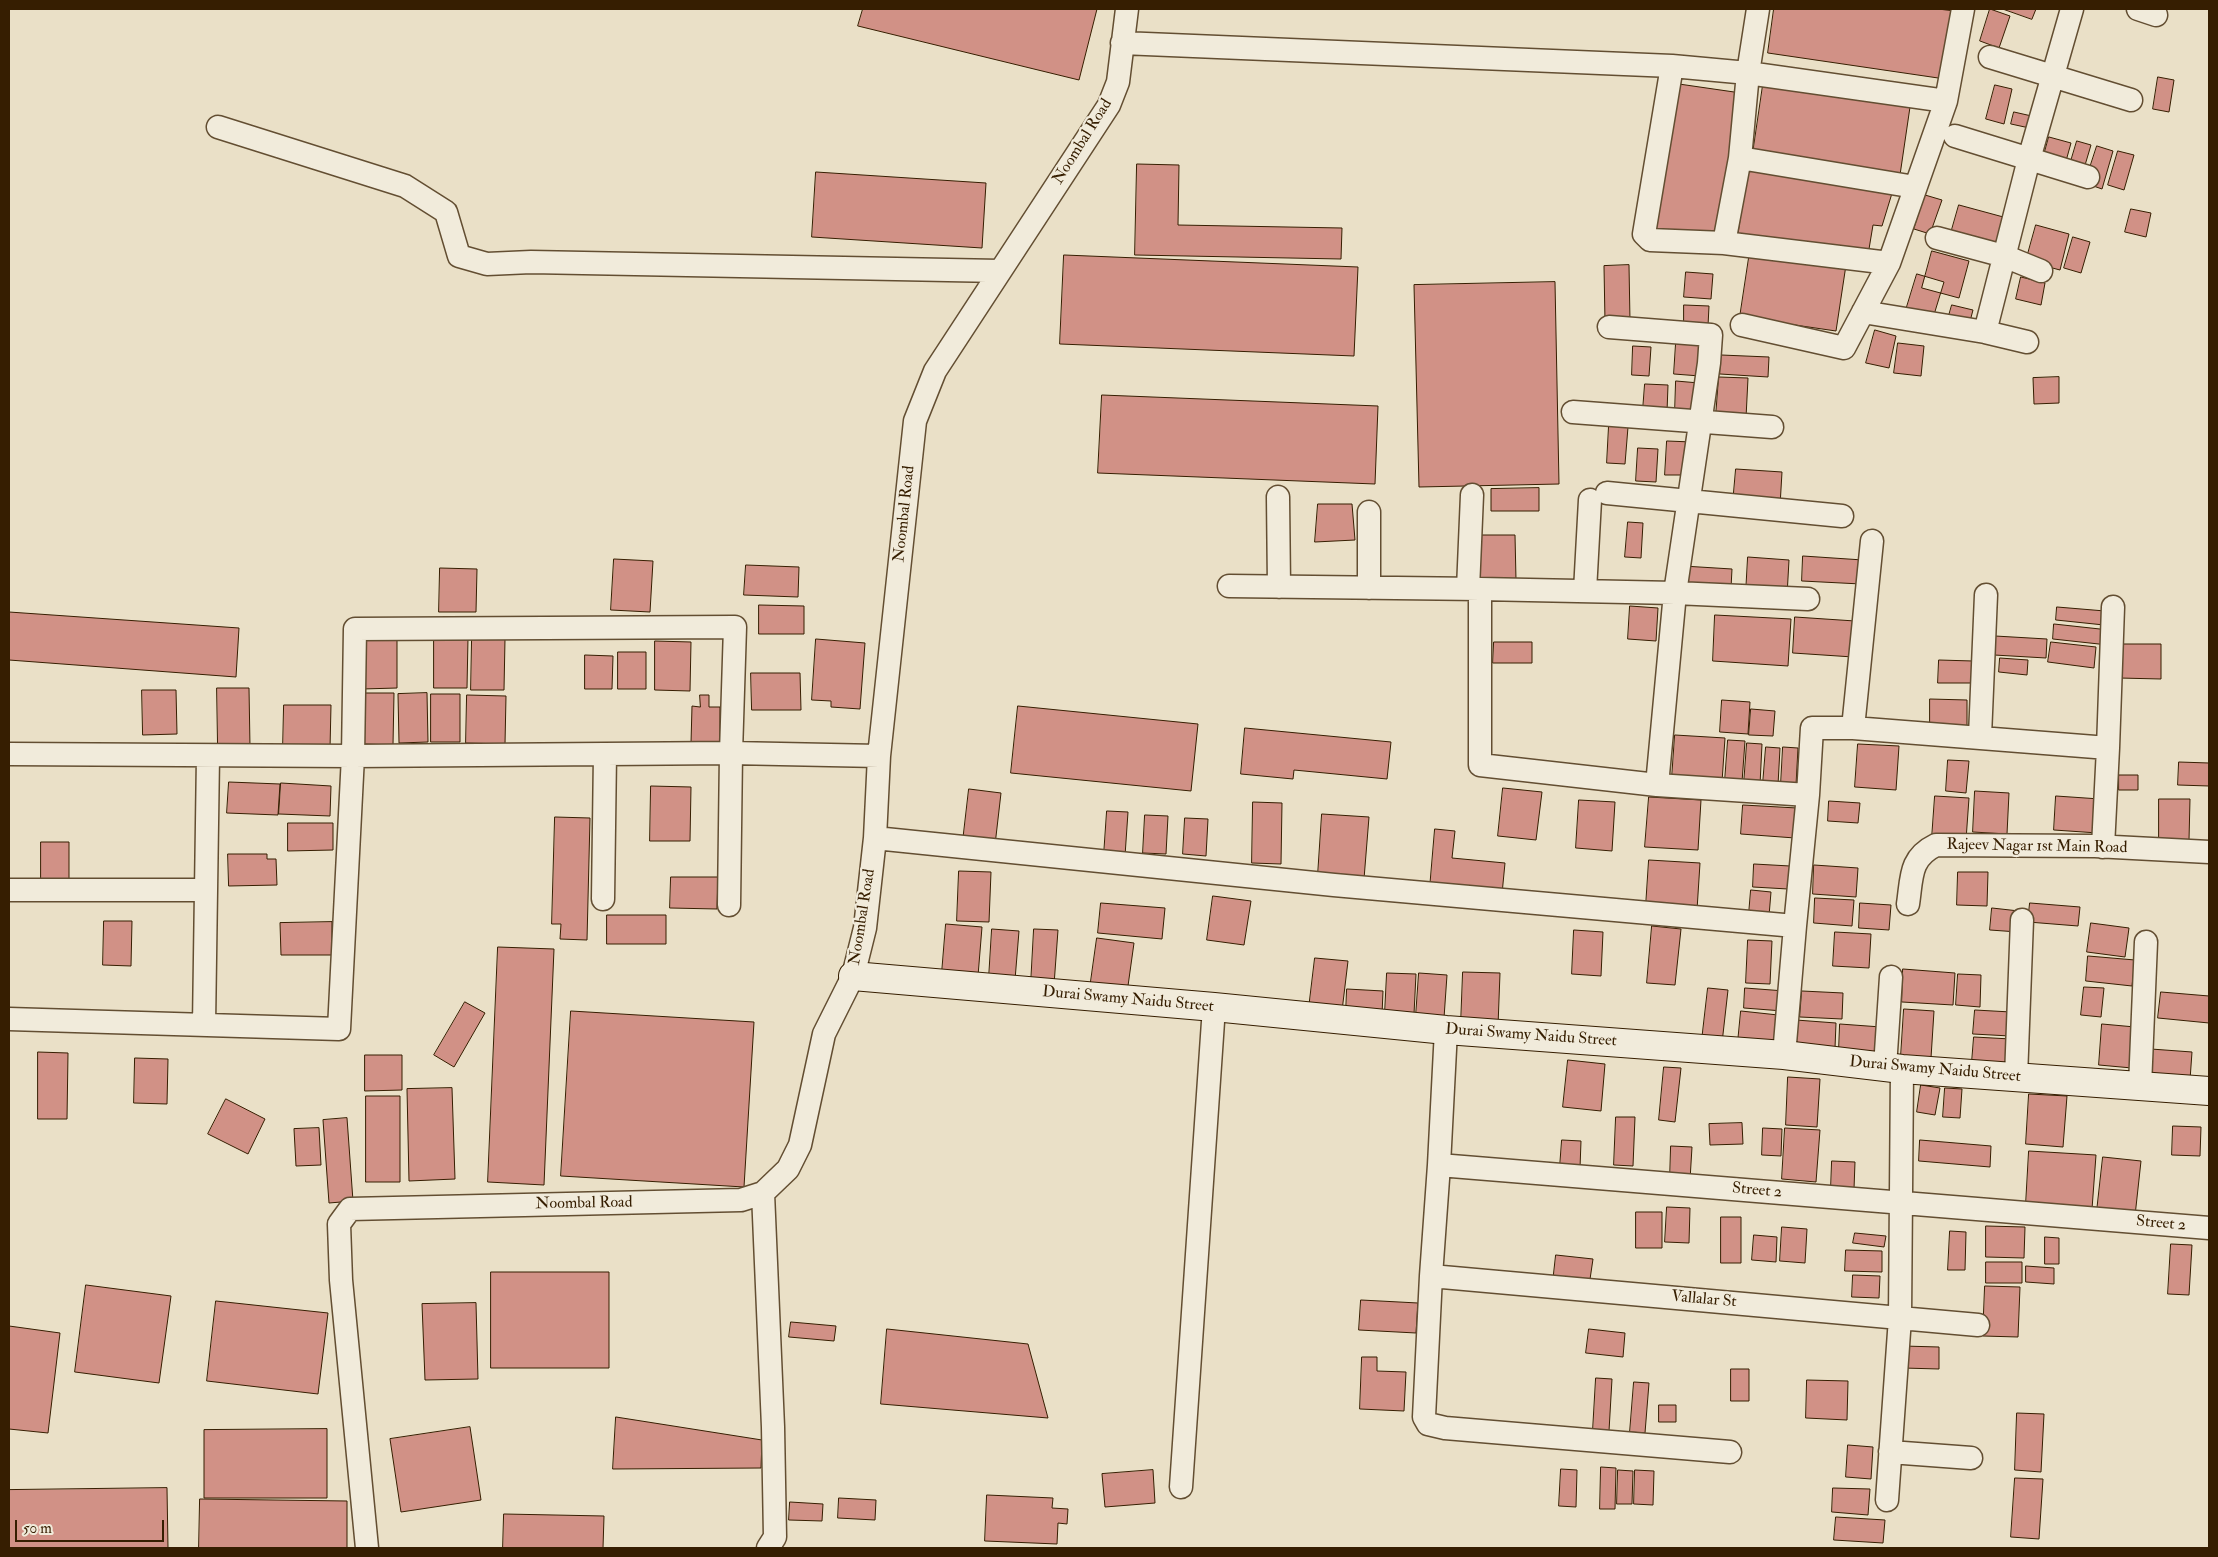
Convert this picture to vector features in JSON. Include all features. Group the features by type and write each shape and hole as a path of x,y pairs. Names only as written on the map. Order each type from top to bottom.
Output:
{"street":[{"name":"Noombal Road","path":"367,1548 341,1280 339,1224 350,1209 741,1200 763,1193 788,1169 800,1145 824,1034 853,976 865,928 875,838 879,756 915,421 935,371 1109,105 1118,82 1127,9"},
{"path":"1724,243 1740,158 1748,73 1758,9"},
{"path":"1742,325 1844,348 1889,263 1946,101 1964,9"},
{"path":"1985,332 2029,159 2072,9"},
{"path":"1122,43 1672,66 1748,73 1946,101"},
{"path":"1990,57 2131,100"},
{"path":"1672,66 1644,234 1650,240 1724,243 1889,263"},
{"path":"218,126 405,186 446,212 459,256 487,264 531,262 1000,270"},
{"path":"1955,136 2088,177"},
{"path":"1740,158 1915,186"},
{"path":"1937,238 2004,256 2041,270"},
{"path":"1863,312 1985,332 2027,342"},
{"path":"1609,327 1711,335 1675,593 1657,785"},
{"path":"1573,412 1772,427"},
{"path":"1472,495 1480,765 1657,785 1808,795"},
{"path":"1585,592 1599,496 1688,501 1842,516"},
{"path":"1278,497 1279,586"},
{"path":"1369,512 1369,588"},
{"path":"1853,728 1872,541"},
{"path":"1229,586 1675,593 1808,599"},
{"path":"1980,736 1986,595"},
{"path":"2103,847 2113,607"},
{"path":"9,1019 339,1030 353,756 355,628 735,626 729,905"},
{"path":"1784,1055 1794,926 1808,795 1812,728 1853,728 1980,736 2108,748"},
{"path":"9,754 353,756 731,753 879,756"},
{"path":"603,899 605,754"},
{"path":"204,1025 208,756"},
{"path":"875,838 1334,885 1794,926"},
{"name":"Rajeev Nagar 1st Main Road","path":"1908,904 1915,862 1923,851 1936,845 2103,847 2209,852"},
{"path":"9,890 206,890"},
{"path":"2016,1077 2022,920"},
{"path":"2140,1086 2146,942"},
{"name":"Durai Swamy Naidu Street","path":"853,976 1214,1007 1446,1030 1784,1055 1893,1068 2209,1091"},
{"path":"1886,1500 1900,1318 1899,1202 1891,977"},
{"path":"1181,1486 1214,1007"},
{"path":"1446,1030 1424,1417 1428,1424 1445,1428 1730,1452"},
{"name":"Street 2","path":"1439,1165 2209,1228"},
{"path":"763,1193 776,1537 768,1548"},
{"name":"Vallalar St","path":"1431,1276 1978,1325"},
{"path":"1890,1452 1971,1458"}],"building":[{"path":"863,9 1097,9 1079,80 858,26"},
{"path":"1774,9 1938,9 1955,11 1945,79 1768,53"},
{"path":"1990,9 2010,16 1999,48 1980,41"},
{"path":"2003,9 2036,9 2032,19"},
{"path":"2158,77 2174,80 2169,112 2153,109"},
{"path":"1672,83 1741,93 1719,238 1651,228"},
{"path":"1763,85 1910,107 1900,175 1753,153"},
{"path":"1995,85 2012,89 2004,124 1986,119"},
{"path":"2014,112 2036,117 2034,129 2011,124"},
{"path":"2049,137 2071,143 2061,179 2039,173"},
{"path":"2077,141 2091,145 2080,182 2066,178"},
{"path":"2097,146 2113,151 2102,189 2085,183"},
{"path":"2118,151 2134,155 2124,190 2108,185"},
{"path":"1137,164 1179,165 1178,225 1342,228 1341,259 1135,255"},
{"path":"1748,169 1893,190 1882,226 1873,225 1868,255 1738,236"},
{"path":"816,172 986,183 982,248 812,237"},
{"path":"1925,195 1942,200 1930,234 1914,229"},
{"path":"1959,205 2007,218 1999,246 1951,233"},
{"path":"2131,209 2151,213 2146,237 2125,232"},
{"path":"2036,225 2069,234 2060,270 2026,261"},
{"path":"2073,237 2090,242 2081,273 2064,268"},
{"path":"1750,251 1846,265 1836,331 1740,317"},
{"path":"1932,251 1969,261 1959,298 1922,288"},
{"path":"1064,255 1358,267 1354,356 1060,344"},
{"path":"1629,265 1630,321 1605,322 1604,266"},
{"path":"1686,272 1713,274 1711,299 1684,297"},
{"path":"1917,274 1944,282 1933,318 1906,310"},
{"path":"2021,277 2045,283 2041,305 2016,299"},
{"path":"1555,282 1559,484 1419,487 1414,285"},
{"path":"1684,305 1709,306 1708,326 1684,326"},
{"path":"1952,305 1973,310 1969,325 1948,319"},
{"path":"1875,330 1896,336 1889,368 1866,363"},
{"path":"1676,343 1702,345 1700,376 1674,374"},
{"path":"1898,343 1924,346 1921,376 1894,373"},
{"path":"1633,346 1651,347 1649,376 1632,375"},
{"path":"1721,355 1769,357 1768,377 1720,374"},
{"path":"1719,377 1748,378 1746,418 1716,416"},
{"path":"2059,377 2059,403 2034,404 2033,378"},
{"path":"1676,381 1699,383 1697,413 1675,412"},
{"path":"1645,384 1668,385 1667,412 1643,410"},
{"path":"1102,395 1378,406 1375,484 1098,473"},
{"path":"1609,425 1628,427 1625,464 1607,463"},
{"path":"1667,441 1692,442 1686,475 1665,475"},
{"path":"1638,448 1658,449 1656,482 1636,481"},
{"path":"1736,469 1782,472 1780,506 1733,503"},
{"path":"1539,488 1539,511 1491,511 1491,489"},
{"path":"1318,504 1352,504 1355,540 1315,542"},
{"path":"1628,522 1643,523 1641,558 1625,557"},
{"path":"1477,535 1515,535 1516,580 1478,581"},
{"path":"1803,556 1863,560 1861,584 1802,581"},
{"path":"1748,557 1789,560 1787,596 1746,593"},
{"path":"614,559 653,561 650,612 611,610"},
{"path":"746,565 799,567 798,597 744,595"},
{"path":"1683,566 1732,569 1731,588 1681,584"},
{"path":"440,568 477,569 476,612 439,612"},
{"path":"759,605 804,606 804,634 759,634"},
{"path":"1630,606 1658,608 1656,641 1628,639"},
{"path":"2057,607 2105,611 2104,625 2056,620"},
{"path":"9,612 239,628 236,677 9,660"},
{"path":"1715,615 1791,619 1788,666 1713,661"},
{"path":"1795,617 1855,621 1853,657 1793,653"},
{"path":"2054,624 2109,630 2108,645 2053,639"},
{"path":"1995,636 2047,639 2046,658 1994,655"},
{"path":"397,637 397,688 362,689 362,638"},
{"path":"434,637 468,638 467,688 434,688"},
{"path":"472,638 505,639 504,690 471,690"},
{"path":"816,639 865,643 860,709 831,707 831,701 812,700"},
{"path":"655,641 691,642 690,691 655,690"},
{"path":"1494,642 1532,642 1532,663 1493,663"},
{"path":"2051,642 2096,647 2094,668 2048,662"},
{"path":"2119,644 2161,644 2161,679 2119,678"},
{"path":"618,652 646,652 646,689 618,689"},
{"path":"585,655 613,656 612,689 585,689"},
{"path":"2000,658 2028,660 2027,675 1999,672"},
{"path":"1939,660 1973,661 1973,683 1938,683"},
{"path":"751,673 800,673 801,710 752,710"},
{"path":"217,688 249,688 250,747 218,748"},
{"path":"142,690 176,690 177,734 143,735"},
{"path":"365,693 394,693 393,745 364,744"},
{"path":"427,693 428,742 399,743 398,694"},
{"path":"431,694 460,694 460,742 431,742"},
{"path":"467,695 506,696 505,744 466,743"},
{"path":"700,695 709,695 709,707 720,707 720,744 691,743 692,706 700,707"},
{"path":"1930,699 1967,700 1967,726 1930,725"},
{"path":"1722,700 1750,702 1748,734 1720,732"},
{"path":"284,705 331,705 330,749 283,748"},
{"path":"1018,706 1198,724 1191,791 1011,773"},
{"path":"1751,709 1775,711 1773,736 1749,735"},
{"path":"1245,728 1391,742 1387,779 1294,770 1293,779 1241,774"},
{"path":"1675,735 1725,738 1722,782 1672,778"},
{"path":"1728,740 1745,741 1742,782 1725,781"},
{"path":"1747,743 1762,744 1760,785 1744,784"},
{"path":"1858,744 1899,746 1896,790 1855,787"},
{"path":"1766,747 1780,748 1778,785 1763,784"},
{"path":"1783,747 1798,748 1796,785 1781,784"},
{"path":"1948,760 1969,761 1966,793 1946,791"},
{"path":"2179,762 2209,763 2209,786 2178,785"},
{"path":"2119,775 2138,775 2138,790 2119,790"},
{"path":"229,782 280,784 278,815 227,813"},
{"path":"281,783 331,786 330,816 279,814"},
{"path":"651,786 691,787 690,841 650,841"},
{"path":"1503,788 1542,792 1536,840 1498,836"},
{"path":"969,789 1001,793 995,845 963,841"},
{"path":"1975,791 2009,793 2007,834 1973,832"},
{"path":"1935,796 1969,798 1966,840 1932,838"},
{"path":"2056,796 2100,799 2098,833 2054,830"},
{"path":"1649,797 1701,800 1698,850 1645,847"},
{"path":"2159,799 2190,799 2189,840 2159,840"},
{"path":"1579,800 1615,802 1612,851 1576,848"},
{"path":"1829,801 1860,803 1858,823 1828,821"},
{"path":"1253,802 1282,803 1281,864 1252,863"},
{"path":"1743,805 1797,808 1795,838 1741,834"},
{"path":"1107,811 1128,812 1125,856 1104,855"},
{"path":"1322,814 1369,817 1364,879 1318,875"},
{"path":"1145,815 1168,816 1166,854 1143,853"},
{"path":"555,817 590,818 587,940 560,939 561,924 552,924"},
{"path":"1185,818 1208,819 1206,856 1183,854"},
{"path":"288,823 333,823 333,850 288,851"},
{"path":"1435,829 1455,831 1452,858 1505,863 1502,894 1430,888"},
{"path":"41,842 69,842 69,880 41,880"},
{"path":"228,854 267,854 267,859 276,859 277,885 229,886"},
{"path":"1649,860 1700,863 1697,910 1646,906"},
{"path":"1754,864 1790,866 1788,889 1753,887"},
{"path":"1814,865 1858,868 1856,897 1813,894"},
{"path":"959,871 991,872 989,922 957,921"},
{"path":"1958,872 1988,872 1987,906 1957,905"},
{"path":"671,877 718,877 717,909 670,908"},
{"path":"1751,890 1771,892 1769,916 1749,914"},
{"path":"1213,896 1251,901 1244,945 1207,940"},
{"path":"1815,898 1854,900 1852,926 1814,923"},
{"path":"1101,903 1165,908 1162,939 1098,933"},
{"path":"1860,903 1891,905 1889,930 1859,928"},
{"path":"2030,903 2080,907 2078,926 2028,922"},
{"path":"1992,908 2019,911 2018,932 1990,930"},
{"path":"607,915 666,915 666,944 607,944"},
{"path":"104,921 132,921 131,966 103,965"},
{"path":"332,922 332,955 281,955 280,923"},
{"path":"2091,923 2129,928 2125,957 2087,952"},
{"path":"946,924 982,927 978,976 942,973"},
{"path":"1652,926 1681,929 1675,985 1647,983"},
{"path":"992,929 1019,931 1015,980 989,978"},
{"path":"1034,929 1058,930 1054,985 1031,984"},
{"path":"1574,930 1603,932 1601,976 1572,974"},
{"path":"1835,932 1871,934 1869,968 1833,966"},
{"path":"1097,938 1134,943 1127,993 1090,988"},
{"path":"1748,940 1772,941 1770,984 1746,983"},
{"path":"498,947 554,949 544,1185 488,1182"},
{"path":"2088,956 2135,960 2132,986 2086,981"},
{"path":"1315,958 1348,961 1342,1011 1309,1008"},
{"path":"1903,969 1955,973 1953,1005 1902,1002"},
{"path":"1463,972 1500,973 1498,1026 1461,1024"},
{"path":"1387,973 1416,974 1414,1014 1385,1013"},
{"path":"1419,973 1447,975 1444,1018 1416,1016"},
{"path":"1958,974 1981,975 1980,1007 1956,1005"},
{"path":"2084,987 2104,988 2101,1017 2081,1015"},
{"path":"1708,988 1728,990 1722,1043 1702,1040"},
{"path":"1745,988 1785,991 1783,1011 1744,1008"},
{"path":"1347,989 1383,991 1382,1015 1346,1013"},
{"path":"1802,991 1843,993 1842,1019 1800,1017"},
{"path":"2161,992 2209,996 2209,1023 2158,1018"},
{"path":"465,1002 485,1013 454,1067 434,1055"},
{"path":"1904,1009 1934,1011 1931,1058 1901,1056"},
{"path":"1975,1010 2011,1012 2010,1036 1973,1034"},
{"path":"571,1011 754,1022 744,1187 561,1176"},
{"path":"1741,1011 1778,1015 1776,1046 1738,1042"},
{"path":"1796,1020 1836,1023 1835,1048 1795,1046"},
{"path":"1840,1024 1881,1027 1879,1053 1839,1050"},
{"path":"2102,1024 2135,1027 2132,1068 2099,1065"},
{"path":"1974,1037 2011,1039 2009,1064 1972,1062"},
{"path":"2151,1049 2192,1052 2190,1080 2148,1077"},
{"path":"38,1052 68,1053 67,1119 38,1119"},
{"path":"365,1055 402,1055 402,1090 365,1091"},
{"path":"135,1058 168,1059 167,1104 134,1103"},
{"path":"1568,1060 1605,1064 1601,1111 1563,1107"},
{"path":"1664,1067 1681,1068 1675,1122 1659,1120"},
{"path":"1788,1077 1820,1079 1817,1127 1786,1125"},
{"path":"1921,1085 1940,1088 1935,1115 1917,1112"},
{"path":"452,1088 455,1179 409,1181 407,1089"},
{"path":"1945,1088 1962,1089 1960,1118 1943,1117"},
{"path":"2029,1094 2067,1096 2063,1147 2026,1144"},
{"path":"366,1096 400,1096 400,1182 366,1182"},
{"path":"226,1099 265,1119 248,1154 208,1134"},
{"path":"1616,1117 1635,1117 1633,1166 1614,1165"},
{"path":"347,1118 353,1201 329,1203 323,1120"},
{"path":"1742,1123 1743,1144 1710,1145 1709,1124"},
{"path":"2173,1126 2201,1127 2200,1156 2172,1155"},
{"path":"319,1128 321,1165 296,1166 294,1129"},
{"path":"1763,1128 1782,1129 1781,1156 1762,1155"},
{"path":"1785,1128 1820,1130 1816,1182 1782,1179"},
{"path":"1562,1140 1581,1141 1580,1168 1560,1167"},
{"path":"1920,1140 1991,1146 1990,1167 1919,1161"},
{"path":"1671,1146 1692,1147 1690,1180 1670,1179"},
{"path":"2029,1151 2096,1155 2092,1209 2026,1204"},
{"path":"2103,1157 2141,1161 2135,1216 2097,1211"},
{"path":"1832,1161 1855,1162 1854,1189 1831,1188"},
{"path":"1667,1207 1690,1208 1689,1243 1665,1242"},
{"path":"1636,1212 1662,1212 1662,1248 1636,1248"},
{"path":"1721,1217 1741,1217 1741,1263 1721,1263"},
{"path":"1986,1226 2025,1227 2024,1258 1986,1257"},
{"path":"1782,1227 1807,1229 1805,1263 1780,1261"},
{"path":"1950,1231 1966,1232 1965,1270 1948,1270"},
{"path":"1855,1233 1886,1236 1884,1247 1853,1243"},
{"path":"1754,1235 1777,1237 1776,1262 1752,1260"},
{"path":"2045,1237 2059,1238 2059,1264 2045,1264"},
{"path":"2171,1244 2192,1245 2189,1295 2168,1294"},
{"path":"1846,1250 1882,1251 1882,1272 1845,1271"},
{"path":"1556,1255 1593,1259 1589,1286 1553,1282"},
{"path":"1986,1262 2022,1262 2022,1283 1986,1283"},
{"path":"2026,1266 2054,1268 2054,1284 2026,1282"},
{"path":"491,1272 609,1272 609,1368 491,1368"},
{"path":"1853,1275 1880,1276 1879,1298 1852,1297"},
{"path":"86,1285 171,1296 159,1383 75,1372"},
{"path":"1985,1286 2020,1287 2018,1337 1983,1336"},
{"path":"1361,1300 1418,1303 1416,1333 1359,1330"},
{"path":"216,1301 328,1313 318,1394 207,1381"},
{"path":"476,1303 478,1379 425,1380 422,1304"},
{"path":"791,1322 836,1326 834,1341 789,1337"},
{"path":"9,1326 60,1333 48,1433 9,1429"},
{"path":"887,1329 1028,1344 1048,1418 881,1404"},
{"path":"1589,1329 1625,1333 1623,1357 1586,1353"},
{"path":"1903,1346 1939,1347 1939,1369 1903,1368"},
{"path":"1362,1357 1377,1357 1377,1371 1406,1372 1404,1411 1360,1409"},
{"path":"1731,1369 1749,1369 1749,1401 1731,1401"},
{"path":"1596,1378 1612,1379 1609,1431 1593,1430"},
{"path":"1807,1380 1848,1381 1847,1420 1806,1418"},
{"path":"1634,1382 1649,1383 1645,1433 1630,1432"},
{"path":"1659,1405 1676,1405 1676,1422 1659,1422"},
{"path":"2017,1413 2044,1414 2041,1472 2015,1470"},
{"path":"616,1417 762,1440 761,1468 613,1469"},
{"path":"470,1427 481,1500 401,1512 390,1439"},
{"path":"327,1429 327,1498 204,1498 204,1430"},
{"path":"1848,1445 1873,1447 1871,1479 1846,1477"},
{"path":"1601,1467 1616,1468 1615,1509 1600,1509"},
{"path":"1561,1469 1577,1470 1576,1507 1559,1506"},
{"path":"1153,1470 1155,1503 1105,1507 1102,1474"},
{"path":"1618,1470 1633,1471 1632,1504 1617,1504"},
{"path":"1635,1470 1654,1471 1653,1505 1634,1504"},
{"path":"2015,1478 2043,1479 2039,1539 2011,1537"},
{"path":"167,1488 168,1548 9,1548 9,1490"},
{"path":"1833,1488 1870,1489 1868,1515 1832,1512"},
{"path":"987,1495 1053,1498 1052,1508 1068,1509 1067,1524 1058,1523 1057,1544 985,1541"},
{"path":"839,1498 876,1500 875,1520 838,1518"},
{"path":"200,1499 347,1501 347,1548 199,1548"},
{"path":"790,1502 823,1504 822,1521 789,1520"},
{"path":"504,1514 604,1516 603,1548 503,1548"},
{"path":"1836,1517 1885,1520 1883,1543 1834,1540"}]}
